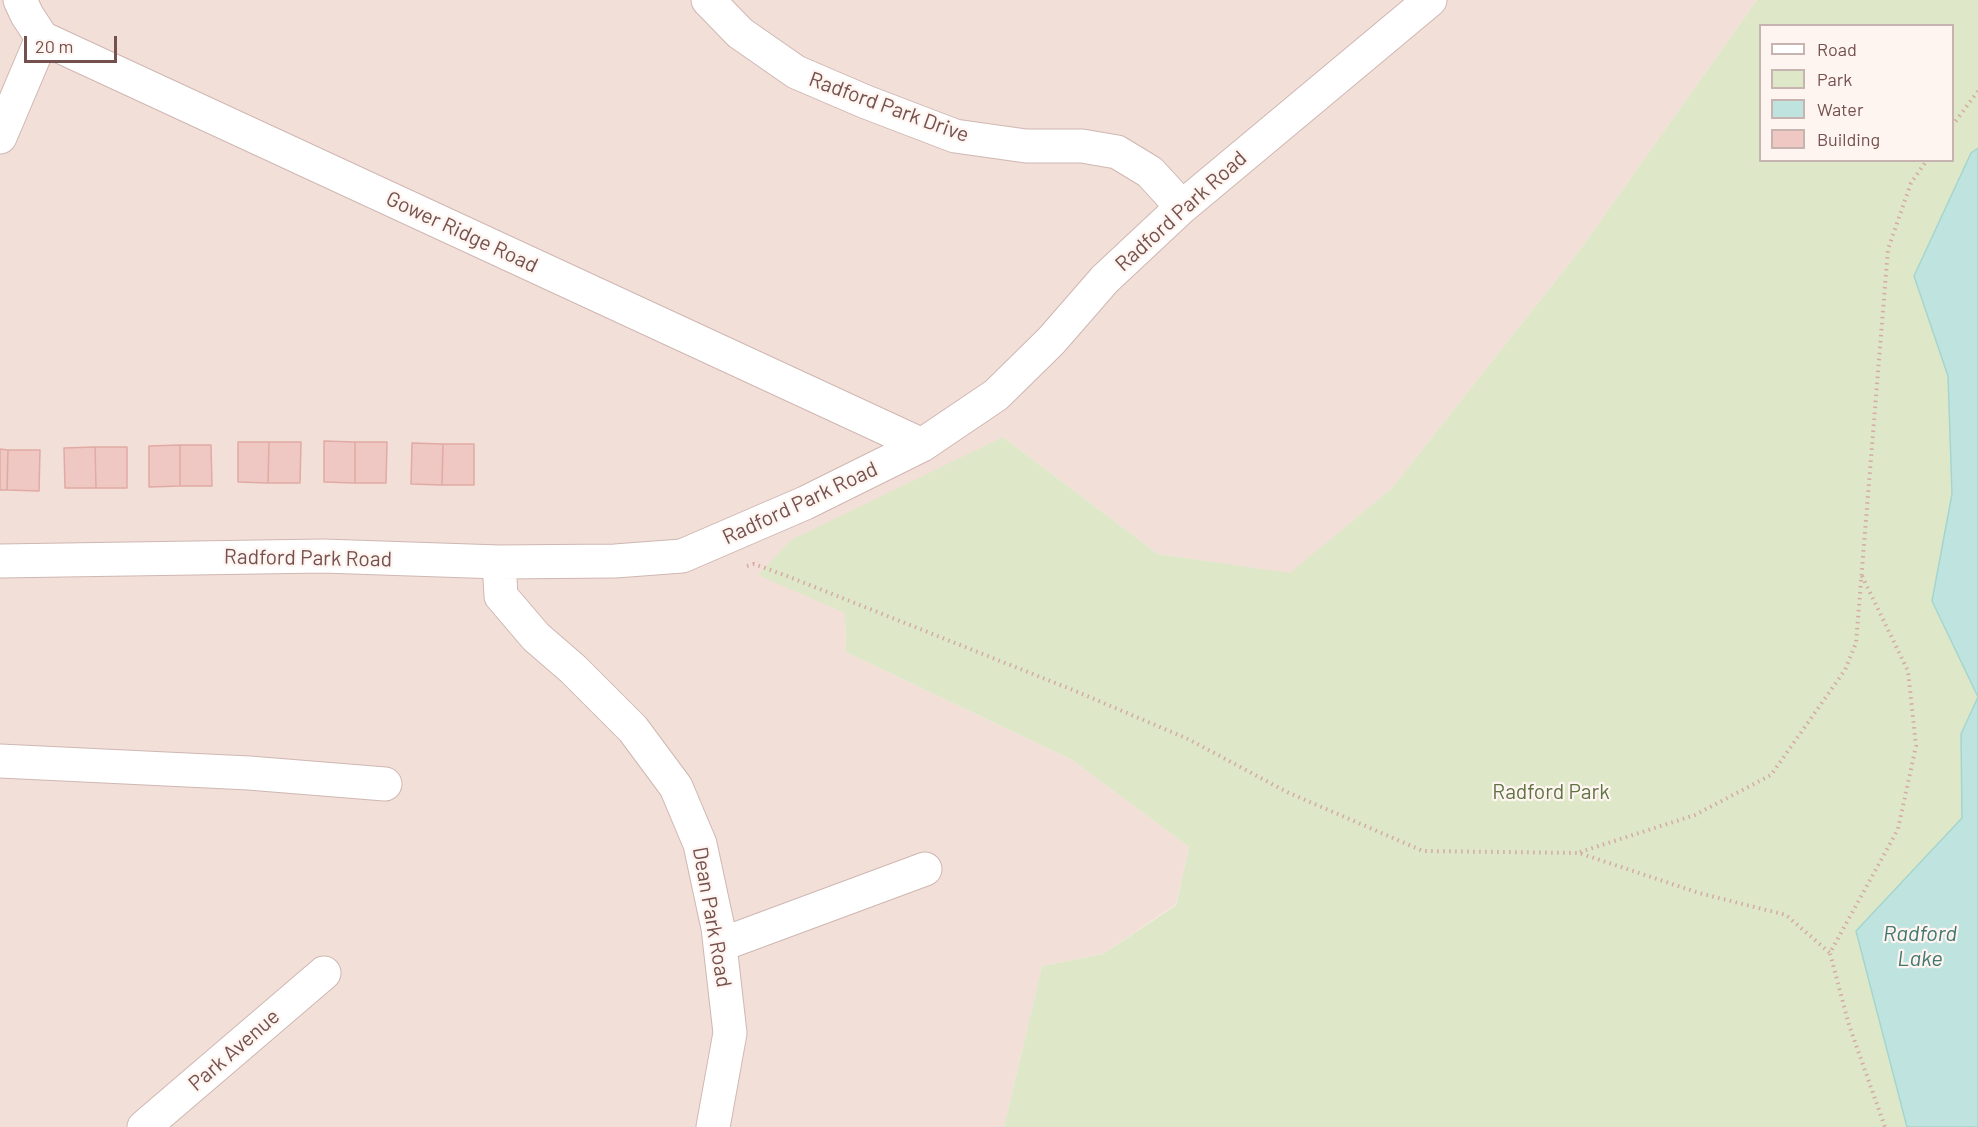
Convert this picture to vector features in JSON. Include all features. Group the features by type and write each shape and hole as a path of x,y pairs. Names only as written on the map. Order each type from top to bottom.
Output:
{"street":[{"path":"0,137 42,38 20,0"},
{"name":"Radford Park Drive","path":"708,0 740,33 796,72 955,136 1026,146 1082,146 1117,152 1150,172 1182,207"},
{"name":"Radford Park Road","path":"0,561 323,556 499,562 615,561 682,556 805,503 922,445 996,395 1051,341 1105,279 1182,207 1430,0"},
{"name":"Gower Ridge Road","path":"42,38 922,445"},
{"name":"Dean Park Road","path":"499,562 501,596 536,637 573,669 633,729 676,787 700,844 720,945 730,1033 713,1127"},
{"path":"0,761 249,773 385,784"},
{"path":"720,945 926,869"},
{"name":"Park Avenue","path":"144,1127 324,973"}],"path":[{"path":"1954,125 1978,91"},
{"path":"1579,853 1695,815 1771,775 1845,670 1856,643 1888,249 1911,183 1926,162"},
{"path":"744,567 754,564 787,576 1084,695 1188,739 1287,792 1423,851 1579,853 1699,893 1786,915 1830,953 1849,1025 1885,1127"},
{"path":"1830,953 1898,828 1916,746 1908,671 1862,574"}],"shaded area":[{"path":"0,0 1757,0 1579,251 1392,488 1290,574 1158,554 1003,437 759,574 845,613 846,652 1072,760 1189,847 1176,904 1103,954 1042,966 1004,1127 0,1127"}],"green space":[{"name":"Radford Park","path":"1757,0 1978,0 1978,148 1971,153 1914,276 1948,376 1952,494 1932,600 1978,697 1961,734 1962,818 1856,931 1907,1127 1004,1127 1042,966 1103,954 1176,905 1189,847 1072,760 846,652 845,613 758,575 791,540 1003,437 1158,554 1290,573 1392,488 1579,251"}],"water":[{"path":"1978,148 1978,697 1932,601 1952,494 1948,376 1914,276 1971,153"},
{"name":"Radford Lake","path":"1978,697 1978,1127 1907,1127 1856,931 1962,818 1961,734"}],"building":[{"path":"324,441 355,442 355,483 324,482"},
{"path":"238,442 269,442 268,483 238,482"},
{"path":"269,442 301,442 300,483 268,483"},
{"path":"355,442 387,442 386,483 355,483"},
{"path":"412,443 443,444 442,485 411,484"},
{"path":"443,444 474,444 474,485 442,485"},
{"path":"180,445 211,445 212,486 180,486"},
{"path":"180,445 180,486 149,487 149,446"},
{"path":"95,447 127,447 127,488 96,488"},
{"path":"95,447 96,488 65,488 64,448"},
{"path":"0,449 8,450 7,490 0,490"},
{"path":"8,450 40,450 39,491 7,490"}]}
